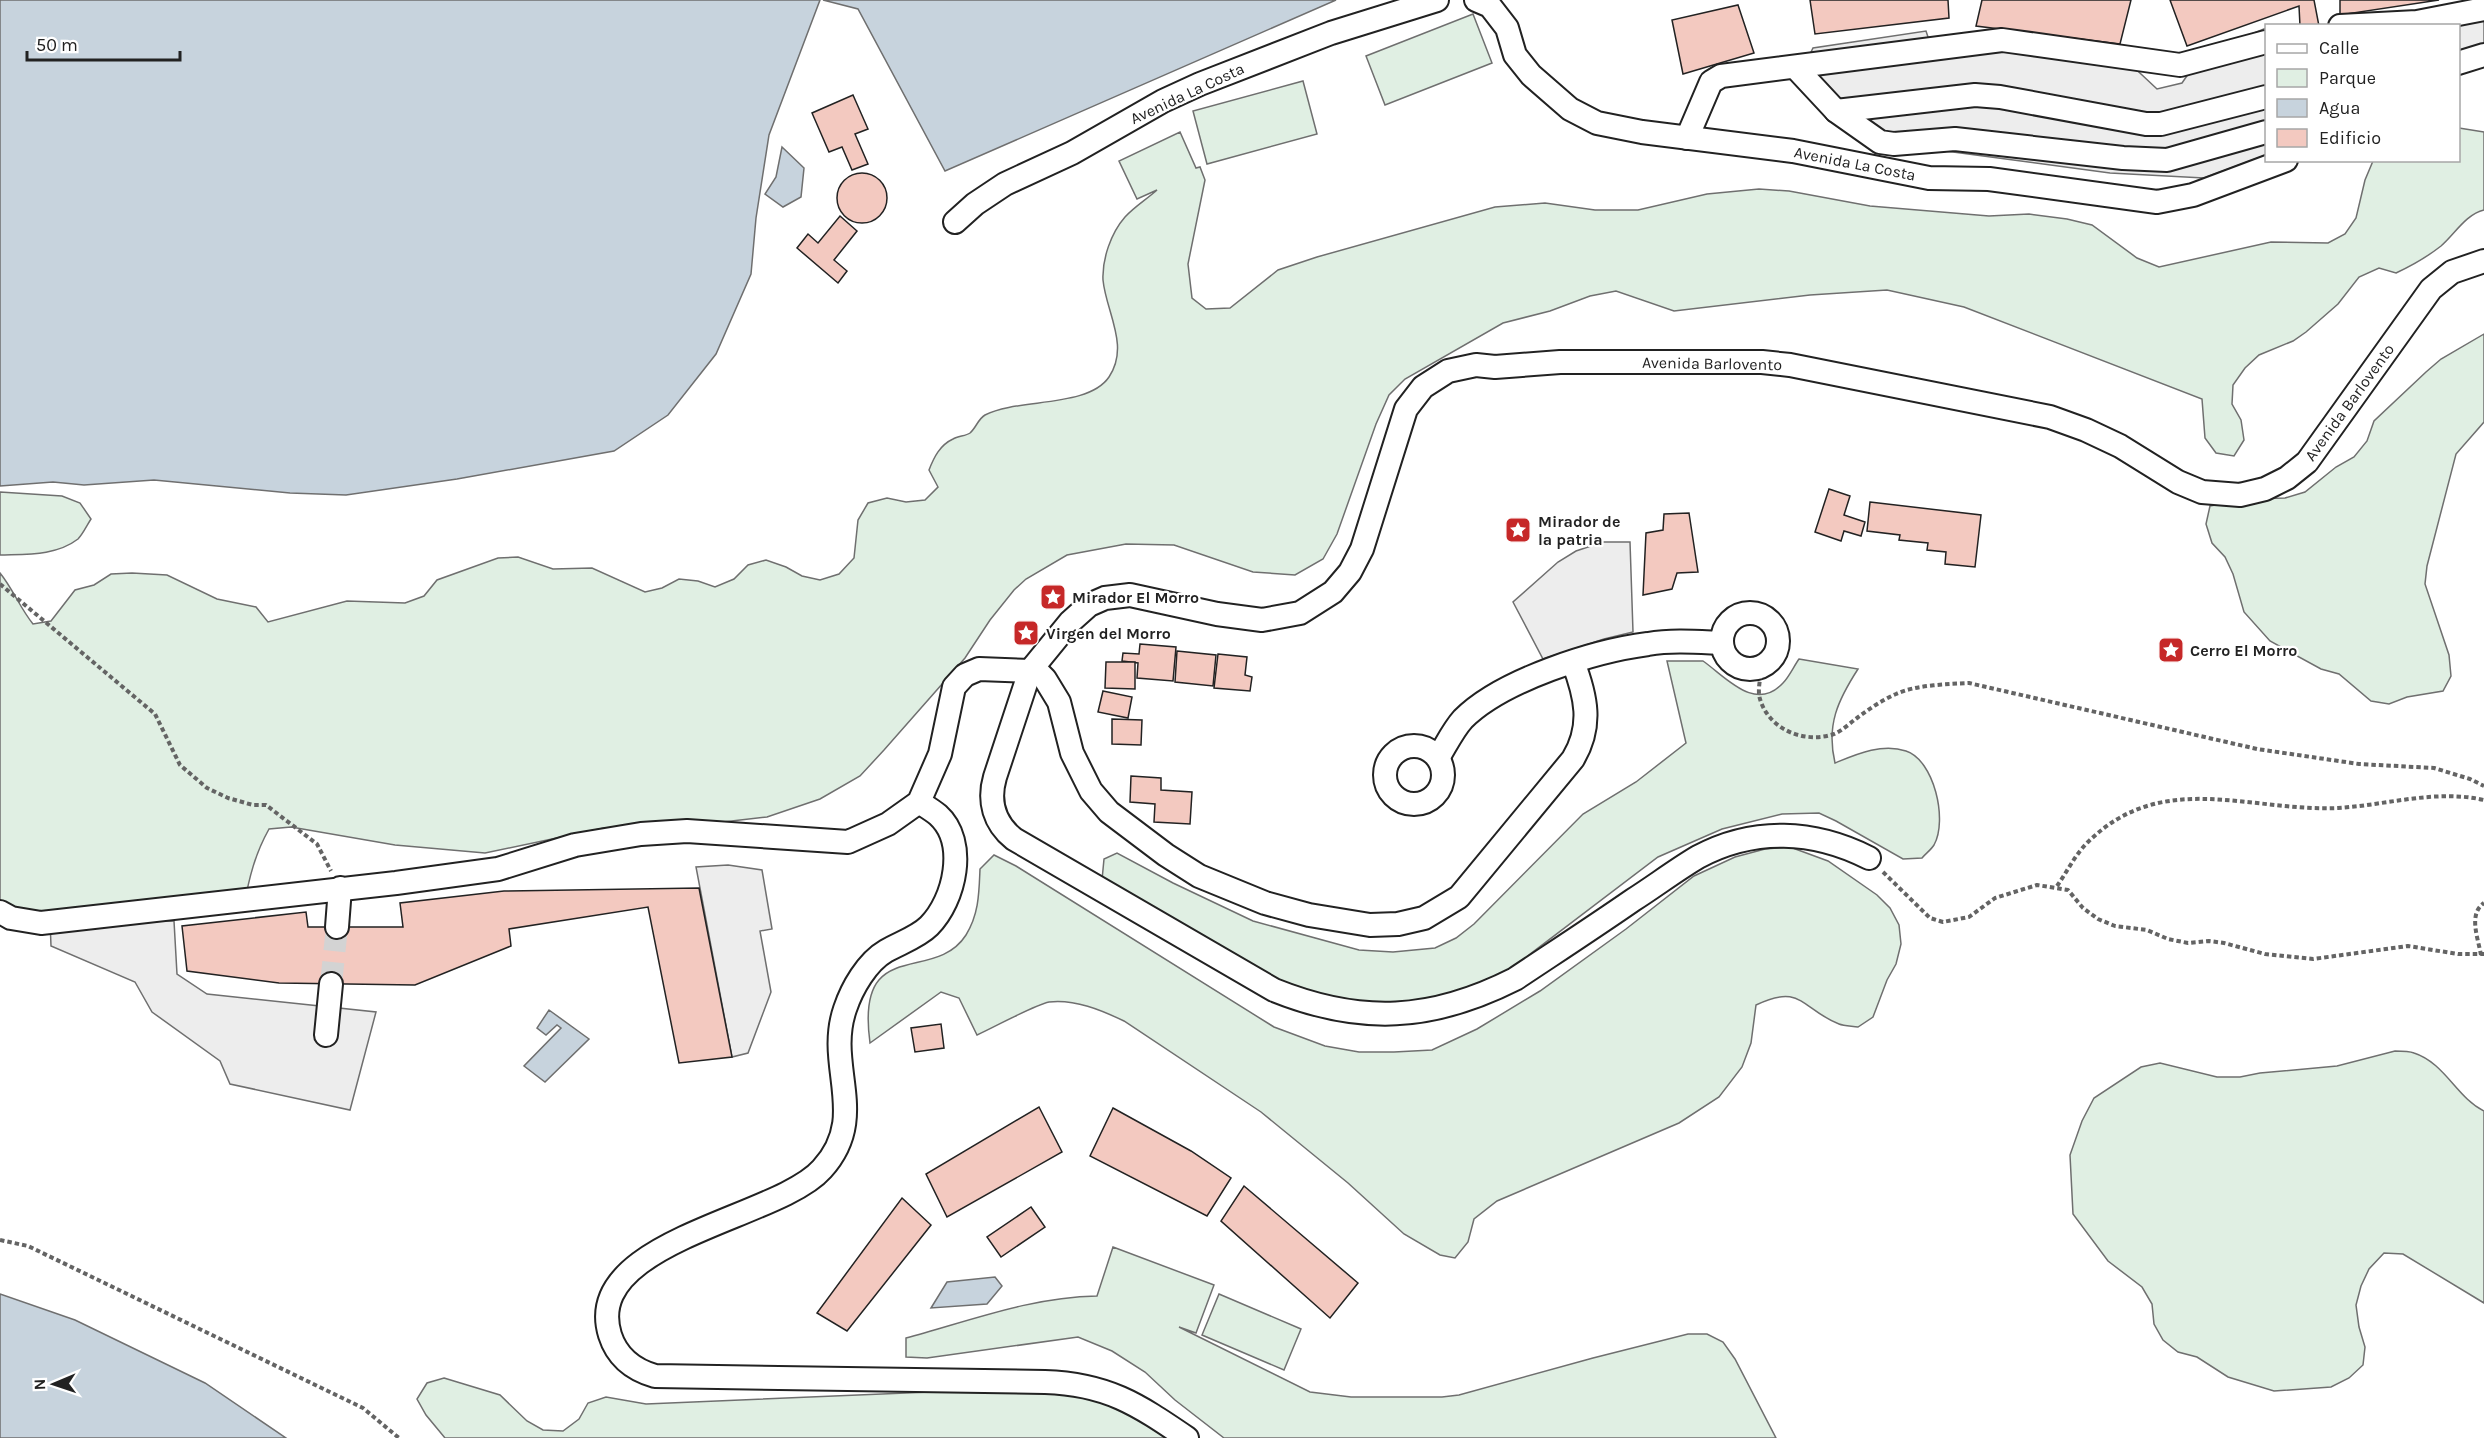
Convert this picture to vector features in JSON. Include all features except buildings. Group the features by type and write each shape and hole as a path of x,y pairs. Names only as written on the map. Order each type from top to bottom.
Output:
{"street":[{"name":"Avenida La Costa","path":"955,222 975,204 1005,184 1072,153 1163,101 1200,84 1331,33 1437,0"},
{"name":"Avenida La Costa","path":"1476,0 1490,6 1507,28 1515,55 1530,75 1570,109 1597,123 1687,138 1793,151 1929,178 1989,178 2157,202 2193,195 2281,162"},
{"path":"2415,24 2484,9"},
{"path":"1687,138 1711,82 1721,76 2002,40 2180,65 2265,42"},
{"path":"2460,62 2484,55"},
{"path":"1795,67 1836,111 1880,142 1894,144 1955,139 2123,158 2168,159 2265,132"},
{"path":"1836,111 1976,95 2000,97 2146,124 2161,124 2265,97"},
{"name":"Avenida Barlovento","path":"1030,671 1076,616 1089,605 1105,598 1122,595 1139,597 1217,614 1262,620 1294,615 1323,600 1342,583 1357,561 1406,409 1423,387 1439,375 1456,368 1476,365 1495,367 1560,362 1734,361 1790,365 2050,417 2120,446 2190,488 2214,494 2240,495 2277,484 2307,462 2431,289 2452,272 2484,261"},
{"path":"1749,613 1760,615 1775,629 1778,640 1776,651 1771,660 1762,667 1751,670 1740,668 1724,653 1723,632 1738,616 1749,613"},
{"path":"1438,758 1463,720 1506,689 1573,662 1647,644 1722,643"},
{"path":"0,912 11,918 41,923 396,883 498,869 575,845 641,834 687,831 848,842 888,824 919,802 940,754 951,694 956,684 968,673 979,669 1030,671 1040,674 1055,694 1062,711 1072,753 1091,791 1109,812 1140,837 1199,876 1265,903 1309,915 1384,926 1424,918 1460,897 1568,767 1582,742 1587,714 1585,695 1573,662"},
{"path":"1030,671 992,789 995,814 1005,830 1024,844 1274,990 1303,1002 1333,1010 1364,1014 1406,1014 1457,1004 1487,993 1515,979 1696,858 1733,842 1773,835 1813,838 1832,842 1869,858"},
{"path":"919,802 939,815 948,832 955,861 954,881 943,909 931,925 923,932 884,952 864,973 850,997 839,1037 839,1065 846,1097 845,1119 835,1150 816,1176 798,1189 683,1237 625,1275 616,1287 609,1306 608,1328 613,1341 630,1364 656,1376 1033,1382 1087,1386 1128,1400 1187,1438"},
{"path":"337,927 340,888"},
{"path":"326,1035 331,984"}],"path":[{"path":"0,584 155,714 180,765 207,788 228,798 266,806 316,844 340,888"},
{"path":"1762,667 1759,696 1766,712 1775,723 1790,732 1810,737 1836,734 1866,711 1898,693 1968,683 2257,749 2359,764 2434,768 2470,779 2484,786"},
{"path":"2057,886 2088,842 2126,813 2193,797 2232,799 2277,806 2338,808 2446,795 2484,800"},
{"path":"1869,858 1929,918 1943,922 1969,918 1995,898 2037,885 2057,886 2068,890 2083,908 2098,919 2115,926 2147,930 2168,939 2188,943 2224,942 2265,954 2313,958 2408,946 2482,955 2475,914 2479,906 2484,903"},
{"path":"0,1240 28,1246 363,1408 399,1438"}],"green space":[{"path":"1473,14 1492,63 1385,105 1366,56"},
{"path":"1303,81 1317,134 1207,164 1193,111"},
{"path":"2460,128 2484,132 2484,210 2466,220 2446,241 2425,258 2396,273 2379,268 2359,277 2338,304 2306,332 2293,341 2259,355 2245,368 2233,385 2232,404 2241,420 2244,440 2234,456 2216,453 2205,438 2202,399 1964,307 1887,290 1810,295 1674,311 1616,291 1590,296 1550,311 1503,323 1405,379 1389,395 1376,424 1337,534 1323,559 1295,575 1253,572 1174,545 1126,544 1067,555 1026,579 1014,590 990,620 965,658 860,776 820,799 767,817 671,828 604,828 485,853 395,845 291,827 269,829 253,866 244,906 95,926 13,909 0,901 0,573 33,624 51,621 75,590 94,585 111,574 167,575 217,599 256,607 268,622 347,601 405,603 424,596 437,580 498,558 518,557 553,569 592,568 645,592 662,588 679,579 698,581 715,587 734,579 748,565 766,560 802,576 820,580 839,574 854,558 858,520 868,503 887,498 906,502 925,500 938,487 929,470 938,452 948,442 970,433 985,415 1015,406 1085,394 1099,387 1109,377 1115,365 1117,341 1103,280 1106,255 1112,238 1125,217 1157,190 1137,199 1119,161 1180,132 1196,168 1200,167 1205,180 1188,264 1192,298 1206,309 1230,308 1278,270 1495,207 1545,203 1595,210 1638,210 1707,194 1759,189 1789,191 1870,206 1989,216 2029,214 2067,219 2092,225 2137,258 2159,267 2271,242 2328,243 2345,234 2356,218 2365,180 2373,162 2460,162"},
{"path":"2484,334 2484,422 2456,454 2427,566 2425,584 2449,655 2451,676 2443,691 2407,697 2389,704 2371,701 2339,674 2321,669 2270,641 2244,612 2233,574 2225,557 2212,543 2206,524 2210,506 2247,499 2285,498 2305,492 2336,467 2354,457 2367,441 2374,421 2426,372 2441,359"},
{"path":"0,492 62,496 80,503 91,519 78,539 60,549 30,554 0,555"},
{"path":"1799,659 1858,669 1840,702 1833,725 1835,763 1852,756 1888,748 1906,751 1924,766 1936,792 1939,821 1934,845 1922,858 1903,859 1819,813 1782,814 1722,829 1658,857 1504,974 1397,1015 1308,993 1230,959 1102,880 1104,859 1117,853 1253,921 1359,950 1393,952 1435,948 1456,938 1474,924 1583,814 1636,782 1686,743 1667,661 1703,661 1741,689 1762,694 1772,691 1783,683"},
{"path":"1790,847 1828,861 1877,895 1890,908 1899,925 1901,944 1896,964 1887,980 1873,1017 1858,1027 1846,1026 1826,1018 1792,997 1771,999 1756,1005 1751,1043 1742,1067 1719,1097 1679,1123 1497,1201 1474,1219 1468,1242 1455,1258 1440,1255 1404,1234 1348,1183 1261,1112 1124,1021 1097,1009 1068,1002 1049,1002 977,1035 959,998 941,992 870,1043 869,1009 874,987 885,974 952,950 966,935 976,911 980,869 994,855 1016,866 1274,1027 1325,1046 1359,1052 1394,1052 1432,1050 1477,1029 1540,991 1694,876 1735,857 1765,849"},
{"path":"2395,1051 2412,1052 2434,1064 2466,1098 2484,1111 2484,1303 2403,1254 2384,1253 2369,1269 2356,1305 2365,1347 2363,1365 2349,1378 2331,1387 2274,1391 2228,1377 2197,1357 2178,1352 2163,1340 2154,1324 2152,1304 2142,1287 2108,1261 2073,1214 2070,1155 2082,1121 2094,1098 2141,1067 2160,1063 2217,1077 2240,1077 2337,1066"},
{"path":"1113,1247 1214,1285 1196,1333 1179,1327 1310,1392 1351,1397 1459,1395 1688,1334 1707,1334 1723,1342 1735,1359 1776,1438 1224,1438 1175,1400 1145,1372 1112,1351 1078,1337 927,1358 906,1357 906,1338 1024,1305 1072,1297 1097,1296"},
{"path":"1219,1294 1301,1329 1284,1370 1202,1335"},
{"path":"444,1378 500,1395 527,1421 543,1430 563,1431 579,1419 588,1403 606,1397 646,1404 930,1392 1104,1390 1172,1438 445,1438 426,1415 417,1399 427,1383"}],"shaded area":[{"path":"2484,17 2484,47 2460,53 2460,24 2379,24"},
{"path":"2265,28 2265,155 2204,178 2110,173 1908,146 1843,109 1801,73 1813,48 1926,31 1930,43 2126,60 2157,89 2182,83 2202,54"},
{"path":"1603,542 1630,542 1633,632 1543,659 1513,602 1558,562 1576,551"},
{"path":"728,865 762,870 772,929 760,931 771,992 748,1053 732,1057 696,867"},
{"path":"50,920 174,921 177,974 207,994 376,1012 350,1110 230,1084 220,1061 152,1012 135,982 51,946"}],"water":[{"path":"0,0 820,0 769,135 756,218 751,274 716,354 668,415 614,451 457,479 346,495 290,493 154,480 84,485 53,482 0,486"},
{"path":"823,0 1336,0 945,171 858,9"},
{"path":"782,147 804,168 801,197 783,207 765,194 776,177"},
{"path":"549,1010 589,1039 545,1082 524,1066 561,1028 557,1025 546,1035 537,1028"},
{"path":"995,1277 1002,1286 987,1304 931,1308 947,1282"},
{"path":"0,1294 75,1320 205,1383 286,1438 0,1438"}],"tunnel":[{"path":"331,984 337,927"}],"place":[{"name":"Mirador de la patria","path":"1518,530"},
{"name":"Mirador El Morro","path":"1053,597"},
{"name":"Virgen del Morro","path":"1026,633"},
{"name":"Cerro El Morro","path":"2171,650"}]}
